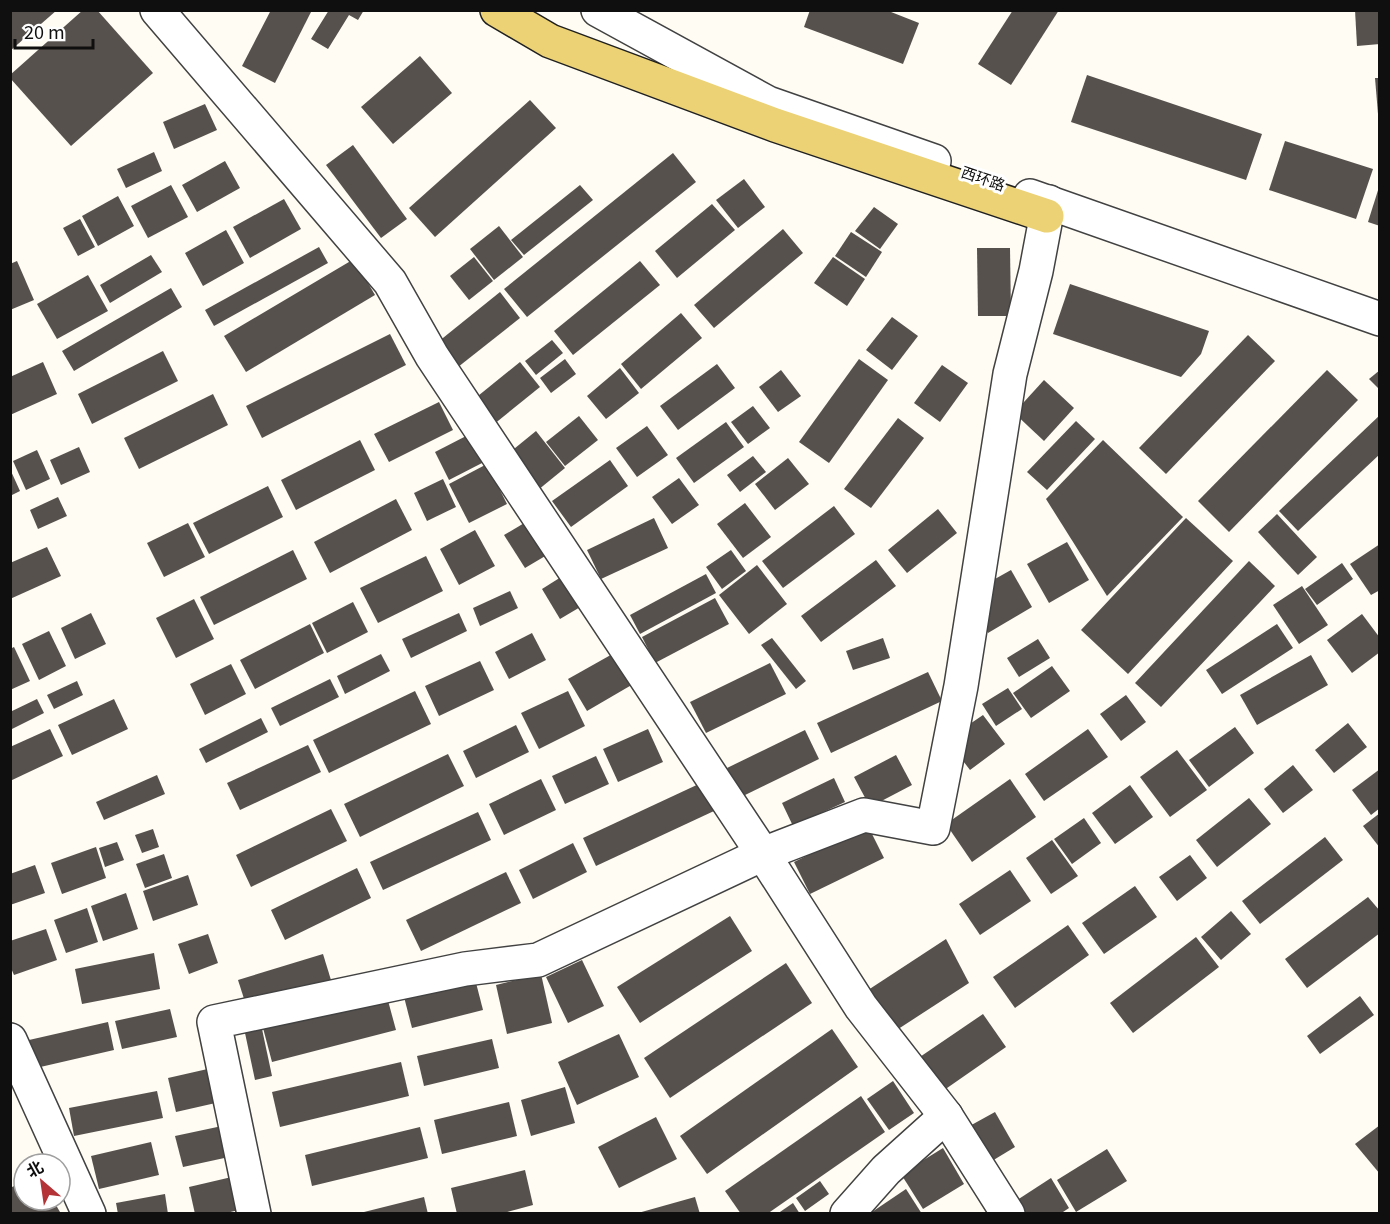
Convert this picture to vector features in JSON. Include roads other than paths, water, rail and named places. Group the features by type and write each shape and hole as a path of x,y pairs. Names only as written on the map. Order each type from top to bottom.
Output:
{"main road":[{"name":"西环路","path":"497,10 550,41 775,125 1048,209"}],"street":[{"path":"157,10 390,282 432,356 763,854 861,1007 946,1116 1008,1214"},
{"name":"西环路","path":"598,10 768,103 1048,209 1380,319"},
{"path":"254,1214 214,1022 465,969 538,960 763,854 864,815 933,828 961,686 1010,374 1036,271 1048,209"},
{"path":"10,1040 89,1214"},
{"path":"847,1214 885,1170 946,1116"}]}
